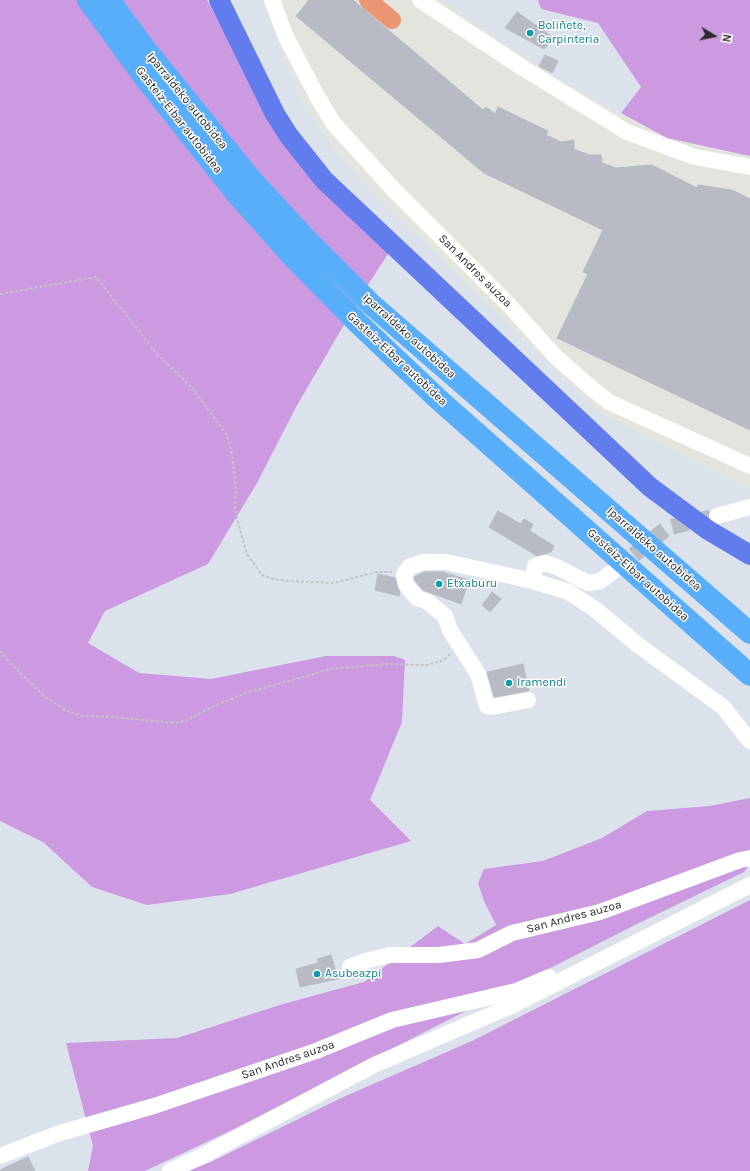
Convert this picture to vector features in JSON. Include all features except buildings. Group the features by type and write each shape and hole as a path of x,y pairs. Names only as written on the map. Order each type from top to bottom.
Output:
{"highway":[{"name":"Gasteiz-Eibar autobidea","path":"88,0 145,78 236,193 291,255 359,324 438,399 750,675"},
{"name":"Iparraldeko autobidea","path":"109,0 197,114 249,177 307,240 371,304 750,633"}],"main road":[{"path":"219,0 275,114 297,147 324,180 650,487 708,530 750,556"}],"street":[{"name":"San Andres auzoa","path":"272,0 286,36 317,96 334,124 394,190 499,295 555,356 609,402 750,466"},
{"path":"420,0 523,68 627,132 662,146 696,157 750,167"},
{"path":"717,516 750,507"},
{"path":"528,700 492,707 487,706 478,674 450,630 445,616 428,602 417,598 406,585 404,575 409,567 423,562 434,561 461,564 533,581 569,592 596,610 638,645 724,707 750,741"},
{"path":"533,581 535,566 545,563 557,567 588,583 600,581 615,570"},
{"name":"San Andres auzoa","path":"350,967 376,958 390,956 439,955 478,950 512,933 595,913 740,860 750,858"},
{"name":"San Andres auzoa","path":"170,1171 204,1155 374,1065 486,1018 750,885"},
{"name":"San Andres auzoa","path":"0,1156 60,1133 154,1106 316,1051 392,1020 516,991 564,972 577,973"}],"path":[{"path":"0,294 96,277 157,354 194,390 227,435 232,454 236,488 235,509 239,526 247,554 262,575 273,579 312,583 332,583 377,572 404,575"},
{"path":"0,651 43,695 65,710 82,716 113,717 175,723 186,721 214,706 246,692 331,669 386,664 427,665 444,660 459,644"}],"shaded area":[{"path":"0,0 207,0 260,98 294,155 397,240 362,294 296,407 257,483 208,564 105,611 88,643 139,673 211,679 326,656 394,656 405,660 402,722 370,800 411,841 230,894 147,905 92,887 43,842 0,821"},
{"path":"262,0 442,0 505,44 582,93 667,138 750,156 750,488 742,486 601,414 370,190 333,149 299,95"},
{"path":"538,0 750,0 750,156 667,138 621,113 641,87 598,23 541,9"},
{"path":"750,798 750,864 744,872 637,924 230,1131 145,1171 88,1171 93,1146 66,1043 177,1038 283,1004 364,982 438,926 465,944 496,925 484,901 478,883 484,869 543,861 602,838 647,811 710,806"},
{"path":"750,900 750,1171 188,1171 211,1162 341,1098 472,1041"}],"waterway":[{"path":"368,0 392,20"}],"tunnel":[{"path":"615,570 667,528 717,516"}],"place":[{"name":"Boliñete, Carpinteria","path":"530,33"},
{"name":"Etxaburu","path":"439,584"},
{"name":"Iramendi","path":"509,683"},
{"name":"Asubeazpi","path":"317,974"}]}
